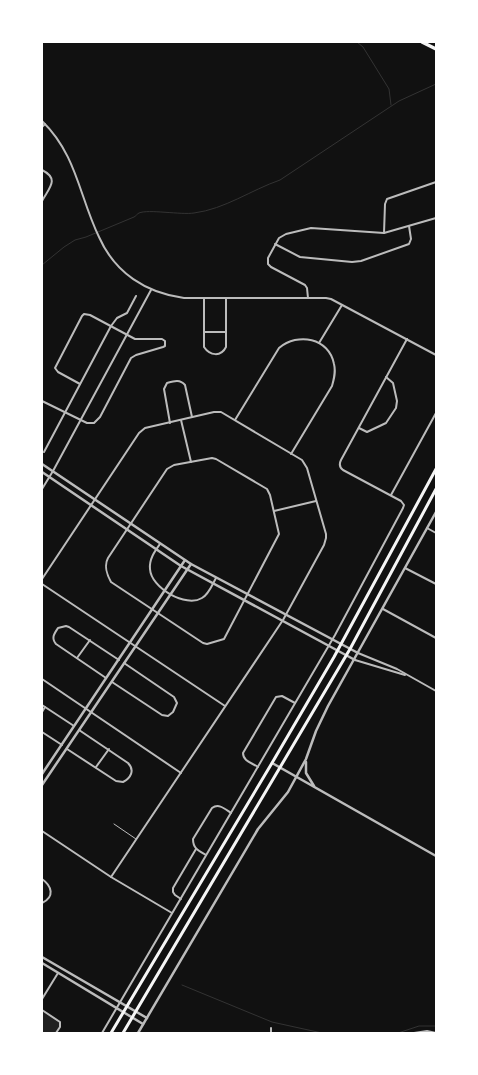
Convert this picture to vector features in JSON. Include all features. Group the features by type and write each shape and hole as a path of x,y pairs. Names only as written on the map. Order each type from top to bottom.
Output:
{"highway":[{"path":"422,42 436,49"}],"main road":[{"path":"111,1033 338,650 436,469"},
{"path":"123,1033 350,649 436,489"}],"street":[{"path":"42,121 68,155 75,170 98,236 110,256 121,269 138,283 151,290 173,296 204,298 326,298 342,304 436,355"},
{"path":"42,127 45,124"},
{"path":"42,170 50,174 52,182 42,201"},
{"path":"384,233 385,204 387,199 436,182"},
{"path":"308,298 307,288 305,285 268,264 268,258 275,244 282,235 312,228 384,233 436,218"},
{"path":"275,244 300,257 358,262 409,244 411,239 408,226"},
{"path":"42,489 54,471 151,290"},
{"path":"44,452 110,326 117,318 127,313 136,296"},
{"path":"204,298 204,347 212,354 219,354 224,351 226,347 226,298"},
{"path":"319,343 342,304"},
{"path":"42,401 90,424 97,420 133,356 165,346 165,341 138,340 90,315 84,314 55,366 58,372 80,384"},
{"path":"204,332 226,332"},
{"path":"235,420 279,348 286,343 297,339 307,339 319,343 328,351 334,363 334,377 332,386 291,454"},
{"path":"102,1033 332,639 404,508 403,502 340,467 340,460 407,339"},
{"path":"359,428 367,432 384,425 396,408 397,401 393,382 386,377"},
{"path":"170,422 164,389 167,383 173,381 179,381 185,385 192,417"},
{"path":"42,580 142,430 145,428 218,412 226,414 302,460 305,464 326,534 325,542 283,620 111,877"},
{"path":"391,495 436,413"},
{"path":"182,420 191,462"},
{"path":"212,458 216,459 267,489 270,495 279,534 224,639 206,644 202,643 113,583 109,578 106,561 167,469 174,465 191,462 212,458"},
{"path":"42,464 191,564 350,649 397,669 436,690"},
{"path":"42,472 187,570 283,620 355,660 410,677"},
{"path":"274,511 316,501"},
{"path":"138,1033 260,826 283,799 296,777 306,759 318,726 436,512"},
{"path":"428,528 436,532"},
{"path":"160,544 150,563 151,576 157,584 170,594 180,600 197,600 207,594 216,578"},
{"path":"42,774 185,560"},
{"path":"42,785 43,780 67,749 191,564"},
{"path":"405,568 436,584"},
{"path":"42,584 225,706"},
{"path":"383,609 436,638"},
{"path":"106,678 54,641 54,634 58,628 60,626 69,627 119,660"},
{"path":"77,658 90,640"},
{"path":"112,682 162,715 168,716 173,712 177,703 174,697 124,663"},
{"path":"42,679 181,773"},
{"path":"258,767 246,760 243,753 276,698 282,696 295,703"},
{"path":"42,705 74,726"},
{"path":"42,712 45,707"},
{"path":"67,749 116,781 123,782 128,779 132,771 131,766 109,749 79,730"},
{"path":"42,732 62,745"},
{"path":"96,767 109,749"},
{"path":"306,759 306,773 315,788"},
{"path":"272,763 436,856"},
{"path":"206,855 196,849 193,839 212,808 219,806 231,813"},
{"path":"42,831 111,877 172,913"},
{"path":"181,899 172,892 173,888 196,849"},
{"path":"42,879 49,885 51,891 46,902 42,903"},
{"path":"42,957 147,1018"},
{"path":"42,963 143,1024"},
{"path":"42,999 58,973"},
{"path":"42,1010 60,1022 60,1027 56,1033"},
{"path":"271,1033 272,1028"},
{"path":"414,1033 427,1031 436,1033"}],"lane":[{"path":"114,824 136,839"}],"shaded area":[{"path":"42,1010 57,1019 60,1025 56,1033 42,1033"}],"waterway":[{"path":"357,42 363,47 389,89 391,105"},
{"path":"42,265 75,240 86,237 134,217 139,213 194,213 205,211 216,208 280,180 399,101 436,84"},
{"path":"182,985 272,1022 322,1033"},
{"path":"398,1033 419,1026 436,1026"}]}
